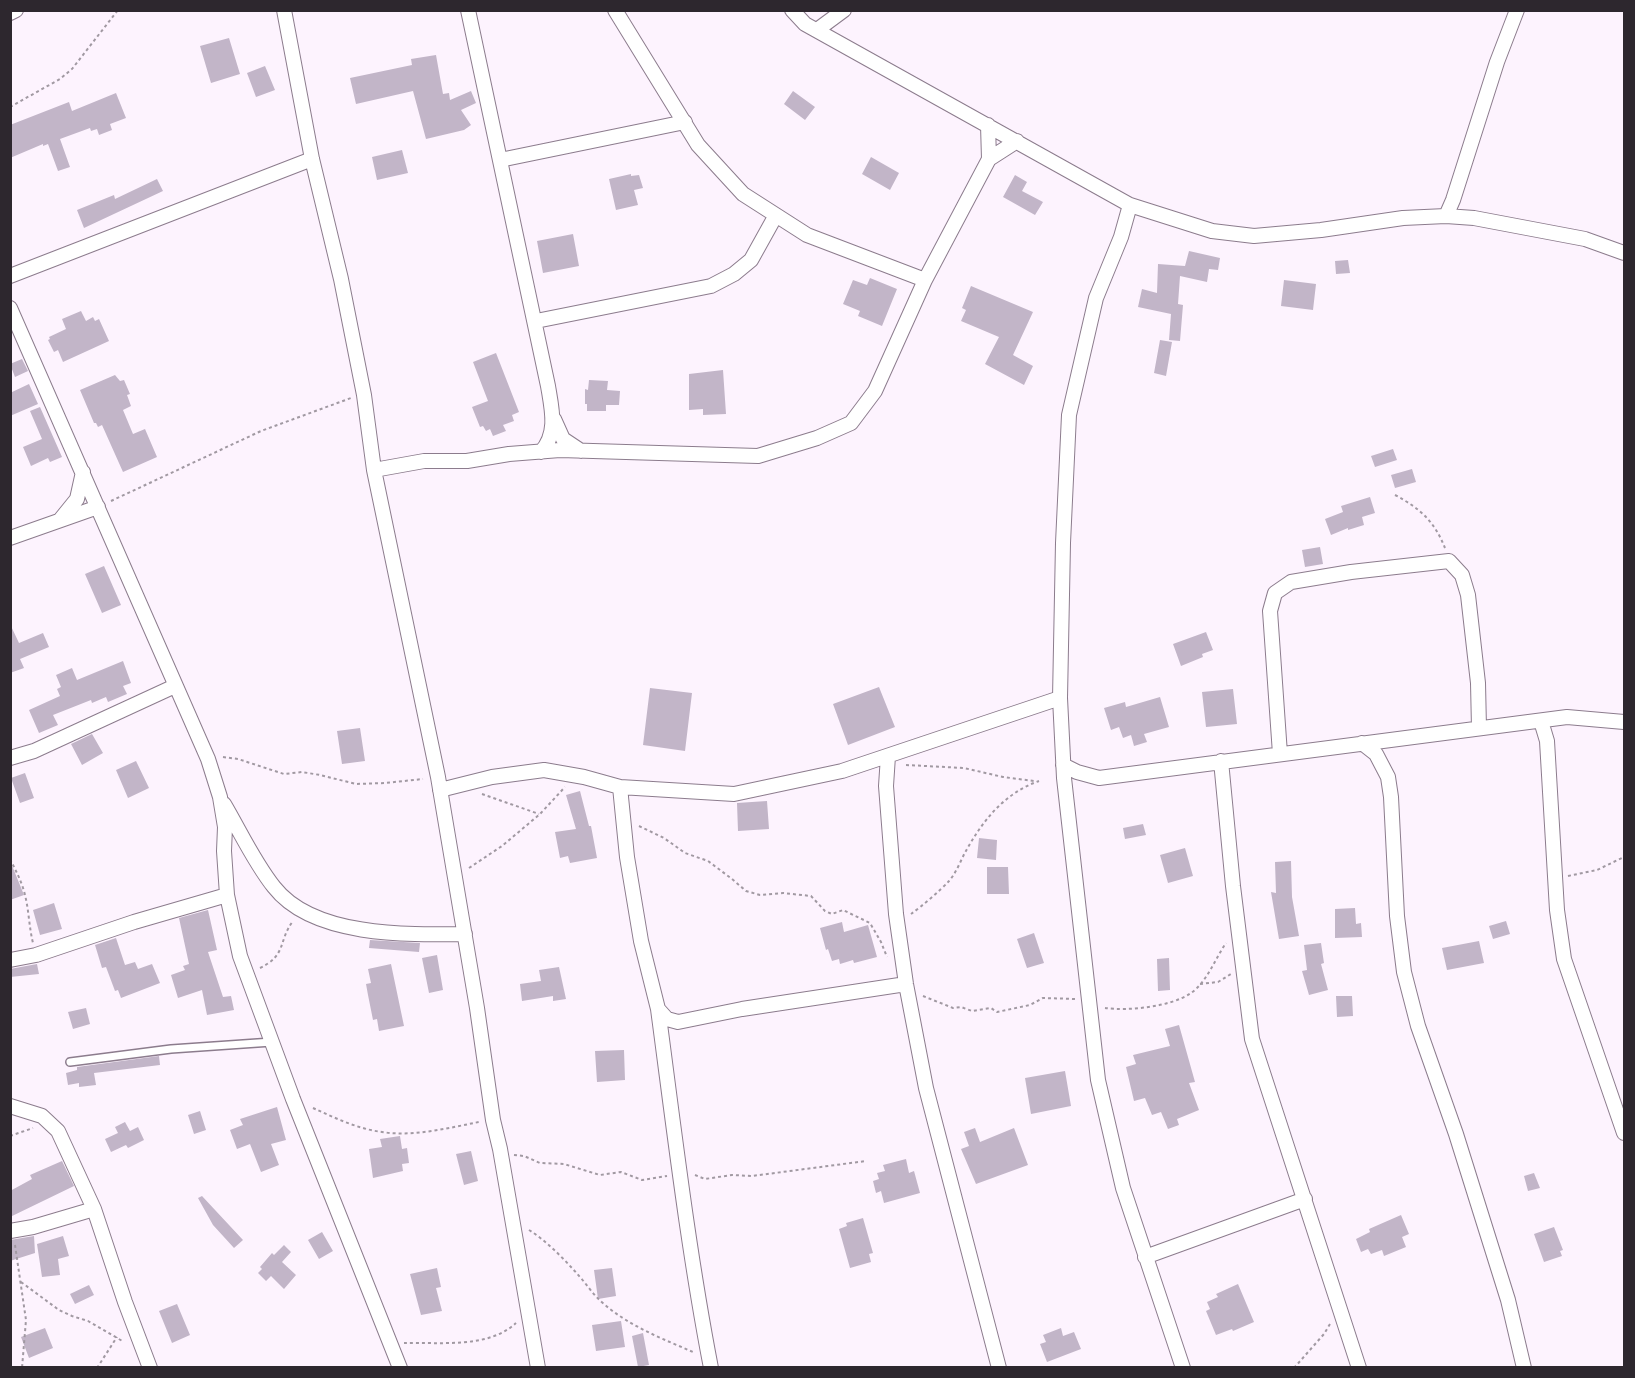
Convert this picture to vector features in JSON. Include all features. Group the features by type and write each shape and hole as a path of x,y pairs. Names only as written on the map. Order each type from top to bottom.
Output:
{"street":[{"path":"10,12 16,10"},
{"path":"284,10 312,159 341,279 364,394 374,470 439,784 465,934 493,1120 538,1368"},
{"path":"468,10 536,321 553,417 563,439 582,451"},
{"path":"615,10 698,145 743,194 807,236 925,280"},
{"path":"792,10 805,24 1130,205 1212,231 1254,236 1321,230 1403,218 1446,216 1474,218 1584,238 1624,253"},
{"path":"817,30 844,10"},
{"path":"1446,216 1453,201 1497,62 1517,10"},
{"path":"500,160 685,122"},
{"path":"988,125 989,159"},
{"path":"374,470 424,461 467,461 509,454 541,452 758,456 817,438 851,423 875,391 925,280 989,159 1017,141"},
{"path":"10,276 312,159"},
{"path":"1130,205 1121,237 1096,298 1069,415 1063,543 1060,698 1064,771 1098,1080 1123,1188 1183,1368"},
{"path":"536,321 711,286 734,274 751,260 776,215"},
{"path":"10,308 208,759 220,797 225,827 227,896 240,956 293,1099 400,1368"},
{"path":"541,452 549,443 553,417"},
{"path":"59,521 77,499 83,472"},
{"path":"10,538 98,507"},
{"path":"1280,754 1270,611 1275,593 1291,582 1351,572 1449,561 1462,575 1468,595 1478,683 1479,728"},
{"path":"10,758 34,751 175,686"},
{"path":"439,784 459,787 492,777 544,770 584,777 620,787 734,794 887,761 1060,698"},
{"path":"1064,771 1100,778 1567,717 1624,722"},
{"path":"1541,721 1547,741 1557,909 1564,959 1624,1133"},
{"path":"1362,743 1376,754 1388,777 1392,797 1397,905 1404,972 1418,1026 1456,1134 1508,1300 1524,1368"},
{"path":"887,761 886,786 898,925 907,988 927,1089 999,1368"},
{"path":"1221,761 1252,1039 1359,1368"},
{"path":"620,787 641,941 658,1009 700,1311 711,1368"},
{"path":"220,797 274,888 301,911 320,920 371,931 426,935 465,934"},
{"path":"10,960 36,955 134,921 227,896"},
{"path":"658,1009 667,1019 678,1022 742,1009 907,988"},
{"path":"10,1107 34,1112 49,1121 58,1131 94,1209 150,1368"},
{"path":"1145,1257 1305,1199"},
{"path":"12,1231 94,1209"}],"lane":[{"path":"70,1062 171,1049 272,1042"}],"path":[{"path":"10,107 60,79 72,69 118,10"},
{"path":"98,507 261,431 364,394"},
{"path":"1395,495 1428,519 1437,529 1449,561"},
{"path":"208,759 226,756 284,774 311,774 356,784 439,784"},
{"path":"887,761 964,768 1013,779 1039,781"},
{"path":"898,925 949,880 990,813 1021,789 1064,771"},
{"path":"459,787 540,814"},
{"path":"457,885 472,865 502,846 540,814 565,787"},
{"path":"624,823 642,827 664,838 685,853 708,861 746,891 760,895 783,893 811,896 825,911 832,914 843,910 870,922 891,964"},
{"path":"1556,881 1583,871 1597,870 1624,856"},
{"path":"10,859 21,881 26,898 28,923 36,955"},
{"path":"247,975 272,962 278,956 290,924 301,911"},
{"path":"907,988 952,1008 961,1007 972,1011 987,1008 1000,1012 1022,1005 1030,1005 1049,997 1131,1010 1179,999 1191,993 1200,984 1238,927"},
{"path":"1200,984 1218,982 1244,966"},
{"path":"293,1099 347,1124 383,1133 409,1133 493,1120"},
{"path":"10,1136 49,1121"},
{"path":"500,1149 540,1163 564,1164 600,1175 621,1172 642,1180 691,1173 705,1179 765,1174 866,1161"},
{"path":"512,1219 545,1240 580,1277 590,1292 606,1306 639,1328 696,1354"},
{"path":"12,1231 26,1320 22,1368"},
{"path":"21,1282 59,1310 88,1321 125,1343"},
{"path":"1294,1368 1324,1334 1339,1305"},
{"path":"391,1343 494,1338 511,1328 528,1309"},
{"path":"97,1368 117,1337"}],"building":[{"path":"229,38 240,74 211,83 200,46"},
{"path":"436,55 443,94 449,93 450,100 471,91 476,103 461,110 471,125 464,130 426,139 413,91 356,104 350,78 412,65 411,59"},
{"path":"265,66 275,90 256,97 247,73"},
{"path":"793,91 815,107 805,120 784,104"},
{"path":"116,93 126,118 110,124 112,130 99,135 97,129 91,131 90,128 60,139 70,167 58,171 48,144 10,158 10,125 69,102 72,111"},
{"path":"402,150 408,173 377,180 372,157"},
{"path":"871,157 899,173 890,190 862,174"},
{"path":"631,174 631,176 639,175 643,188 634,190 638,205 616,210 609,179"},
{"path":"1015,175 1027,182 1022,191 1043,202 1035,215 1003,197"},
{"path":"157,179 163,191 84,228 77,210 114,195 115,199"},
{"path":"573,234 579,266 543,273 537,241"},
{"path":"1189,251 1220,258 1218,270 1209,269 1207,282 1180,276 1178,304 1183,305 1180,341 1169,340 1171,314 1138,307 1142,289 1157,293 1158,264 1185,266"},
{"path":"1348,260 1350,273 1336,274 1335,261"},
{"path":"870,278 897,289 882,326 858,316 860,311 843,304 853,280 867,285"},
{"path":"1284,280 1316,284 1313,310 1281,306"},
{"path":"971,286 1033,312 1013,355 1033,366 1024,385 985,364 999,337 961,321 966,310 962,308"},
{"path":"81,311 86,321 93,317 95,321 99,319 109,341 63,362 58,350 54,352 48,340 49,337 66,329 62,319"},
{"path":"1160,340 1172,342 1166,376 1154,373"},
{"path":"496,353 519,412 512,415 514,421 503,425 506,431 493,436 490,429 486,431 483,426 480,427 472,407 488,401 473,362"},
{"path":"22,359 28,371 15,377 10,364"},
{"path":"723,370 726,414 703,415 703,409 689,410 689,374"},
{"path":"115,375 120,381 124,380 130,394 127,395 131,406 123,410 133,434 145,429 157,457 123,472 102,425 98,427 94,423 80,390"},
{"path":"589,380 608,381 607,390 620,391 619,405 606,405 606,411 587,411 585,389 588,390"},
{"path":"29,384 38,404 10,416 10,393"},
{"path":"40,407 62,457 50,462 48,458 31,466 23,447 42,439 30,411"},
{"path":"1393,449 1397,460 1375,467 1371,456"},
{"path":"1412,469 1416,482 1395,488 1391,475"},
{"path":"1370,497 1375,513 1362,517 1364,525 1331,535 1325,519 1343,512 1341,506"},
{"path":"1320,547 1323,564 1305,567 1302,550"},
{"path":"104,566 121,605 102,613 85,574"},
{"path":"10,624 19,643 43,633 49,647 20,659 24,668 10,673"},
{"path":"1206,632 1213,650 1181,666 1173,644"},
{"path":"123,661 131,683 123,686 127,694 108,702 106,697 92,703 91,700 53,715 58,725 39,733 29,710 60,696 57,689 61,687 56,675 72,668 77,680"},
{"path":"879,687 895,727 848,745 833,704"},
{"path":"650,688 692,693 685,751 643,745"},
{"path":"1233,689 1237,724 1206,727 1202,692"},
{"path":"1160,697 1169,727 1144,734 1147,742 1134,746 1131,735 1123,738 1119,727 1111,730 1104,708 1125,702 1126,707"},
{"path":"360,728 365,761 342,764 337,731"},
{"path":"92,734 103,753 82,765 71,744"},
{"path":"136,761 149,788 128,798 116,770"},
{"path":"25,773 34,798 20,803 11,778"},
{"path":"580,791 589,826 591,826 597,858 570,863 568,856 560,858 555,832 576,829 566,795"},
{"path":"767,801 769,829 738,831 737,803"},
{"path":"1143,824 1146,835 1125,839 1123,828"},
{"path":"979,838 997,840 996,860 977,858"},
{"path":"1185,848 1193,876 1168,883 1160,855"},
{"path":"1291,861 1292,897 1299,936 1279,939 1271,892 1276,893 1275,862"},
{"path":"10,864 24,895 10,900"},
{"path":"987,867 1008,867 1009,894 987,894"},
{"path":"54,903 62,929 40,935 33,910"},
{"path":"1355,908 1356,924 1361,923 1362,937 1335,938 1335,909"},
{"path":"208,910 217,950 208,952 223,997 231,996 234,1010 207,1015 202,990 178,998 171,975 185,970 183,966 189,964 179,918"},
{"path":"1506,921 1510,934 1493,939 1489,926"},
{"path":"842,922 844,932 868,925 877,957 854,963 853,960 840,964 839,959 832,961 828,949 826,950 820,928"},
{"path":"1034,933 1044,963 1027,968 1017,939"},
{"path":"116,938 125,965 135,962 138,969 152,964 160,983 121,998 118,990 115,991 106,967 102,968 95,945"},
{"path":"370,940 420,943 419,952 369,948"},
{"path":"1479,941 1484,963 1447,970 1442,948"},
{"path":"1321,943 1324,963 1321,964 1328,990 1309,995 1302,971 1307,970 1304,945"},
{"path":"437,955 443,990 429,993 422,958"},
{"path":"1169,958 1170,990 1158,991 1157,959"},
{"path":"37,964 39,974 10,977 10,969"},
{"path":"391,964 404,1026 379,1031 377,1019 373,1020 366,984 371,983 368,969"},
{"path":"559,967 566,999 553,1001 553,996 522,1001 520,984 541,981 539,970"},
{"path":"1336,996 1352,996 1353,1016 1337,1017"},
{"path":"86,1008 90,1024 73,1029 68,1012"},
{"path":"1179,1025 1195,1082 1189,1083 1199,1110 1177,1119 1179,1125 1168,1129 1161,1112 1152,1115 1145,1098 1134,1101 1126,1067 1136,1064 1133,1055 1170,1046 1165,1029"},
{"path":"624,1050 625,1080 597,1082 595,1051"},
{"path":"159,1056 160,1065 94,1073 96,1085 79,1087 79,1083 68,1085 66,1073 77,1070 77,1067"},
{"path":"1065,1071 1071,1106 1031,1114 1025,1078"},
{"path":"277,1107 286,1140 271,1144 279,1165 261,1172 250,1144 237,1149 230,1130 243,1125 240,1119"},
{"path":"200,1111 206,1130 194,1134 188,1115"},
{"path":"125,1122 130,1131 138,1127 144,1140 128,1148 126,1145 111,1152 105,1139 118,1133 115,1127"},
{"path":"975,1128 980,1142 1014,1128 1028,1165 976,1184 961,1149 969,1146 964,1132"},
{"path":"400,1136 402,1149 407,1148 409,1163 402,1164 403,1171 373,1178 369,1149 382,1147 380,1139"},
{"path":"471,1151 478,1181 464,1185 456,1154"},
{"path":"906,1159 909,1173 914,1171 920,1193 884,1203 881,1191 876,1193 873,1181 879,1179 877,1173 885,1171 883,1165"},
{"path":"62,1161 74,1186 10,1217 10,1191 32,1179 30,1175"},
{"path":"1534,1173 1540,1188 1528,1191 1524,1176"},
{"path":"202,1196 243,1240 234,1248 213,1225 198,1198"},
{"path":"1401,1215 1409,1234 1402,1237 1406,1247 1384,1256 1382,1250 1371,1254 1368,1249 1361,1252 1356,1239 1370,1232 1369,1229"},
{"path":"863,1218 873,1253 869,1254 871,1262 850,1268 839,1229 847,1226 846,1223"},
{"path":"1554,1227 1563,1250 1560,1251 1562,1256 1544,1262 1534,1234"},
{"path":"322,1232 333,1251 319,1259 308,1240"},
{"path":"34,1236 35,1253 10,1261 10,1240"},
{"path":"63,1236 69,1256 58,1259 60,1275 42,1277 37,1244"},
{"path":"284,1245 291,1252 282,1262 296,1275 284,1289 271,1276 266,1281 258,1273 262,1269 260,1267 272,1253 274,1255"},
{"path":"437,1268 441,1287 436,1288 442,1311 421,1315 410,1274"},
{"path":"612,1268 616,1296 598,1299 594,1270"},
{"path":"1238,1284 1254,1322 1216,1335 1206,1311 1210,1309 1207,1302 1218,1297 1216,1294"},
{"path":"89,1285 94,1295 75,1304 70,1294"},
{"path":"177,1304 190,1335 172,1343 159,1311"},
{"path":"621,1321 625,1347 596,1351 592,1325"},
{"path":"45,1328 53,1348 29,1358 21,1337"},
{"path":"1061,1328 1063,1336 1074,1332 1081,1349 1047,1362 1040,1344 1046,1342 1043,1335"},
{"path":"643,1333 649,1365 638,1367 632,1336"}]}
